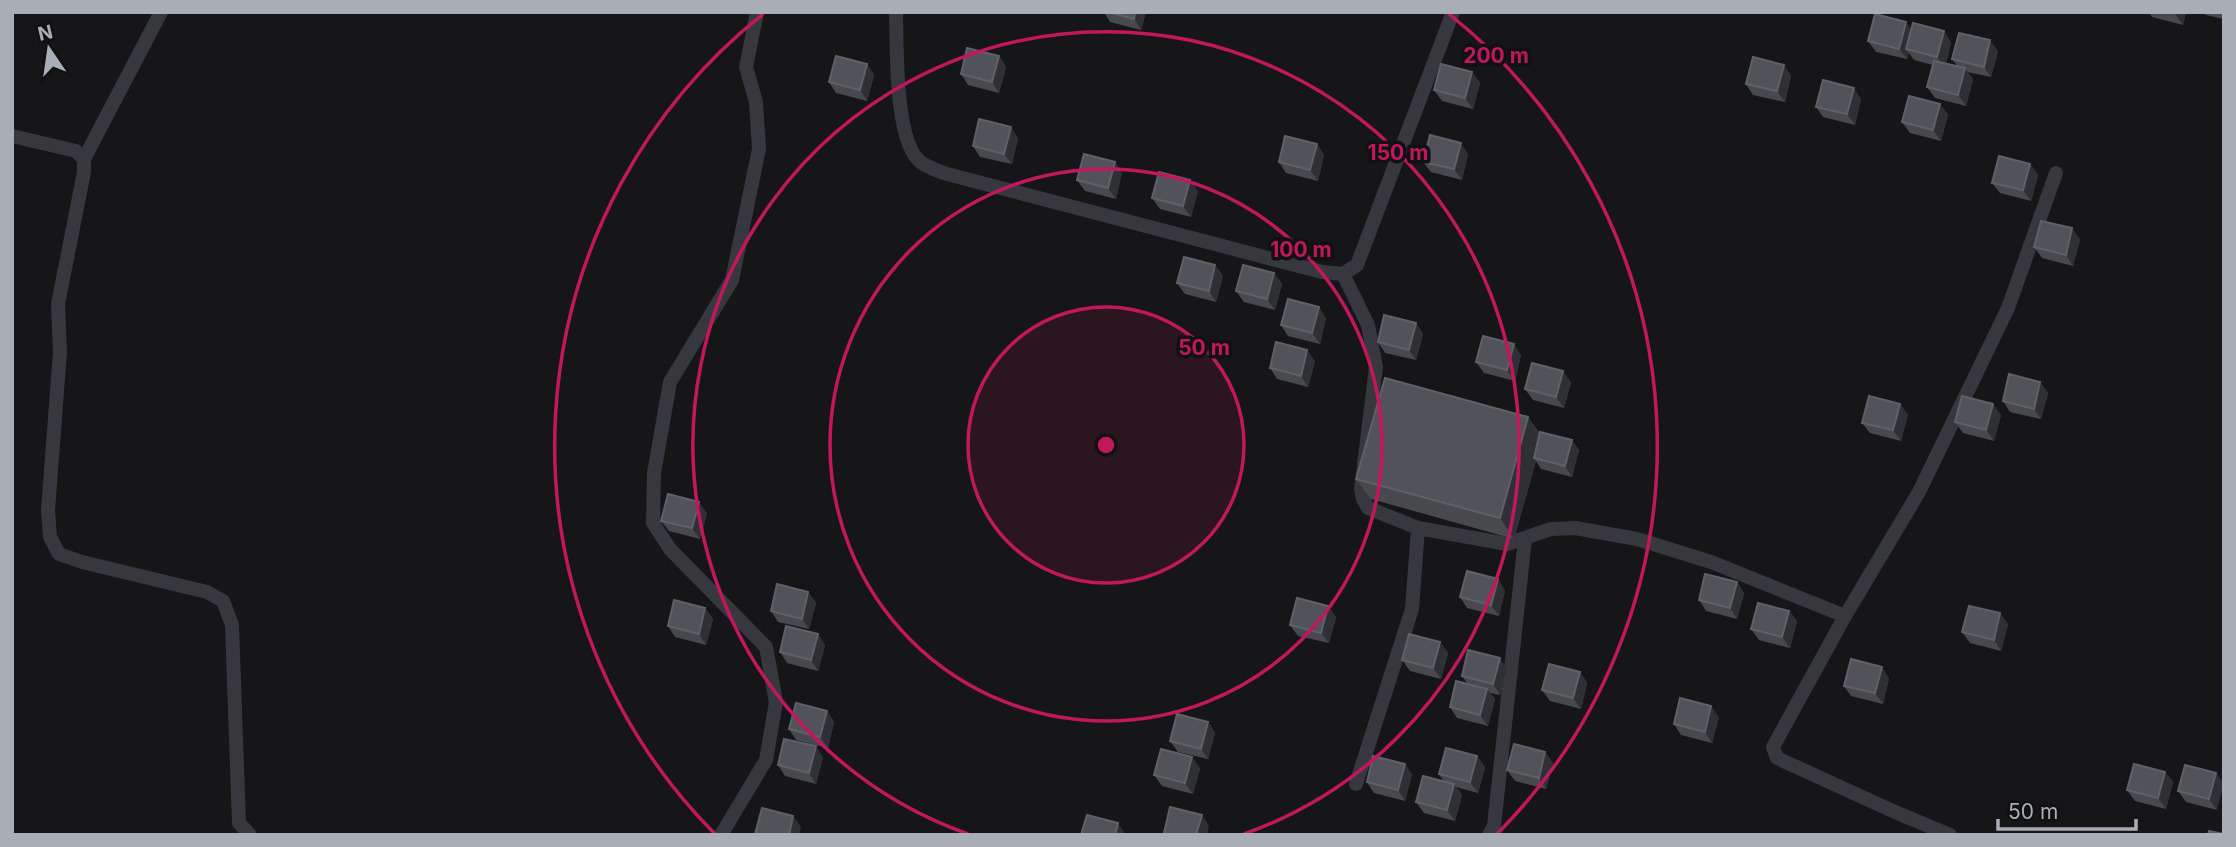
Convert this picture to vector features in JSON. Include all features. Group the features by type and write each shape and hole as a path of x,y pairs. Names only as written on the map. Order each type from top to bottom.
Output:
{"street":[{"path":"160,12 84,159 84,172 58,304 60,352 48,510 50,537 59,554 207,592 223,601 232,625 239,823 250,835"},
{"path":"720,835 766,760 776,702 766,648 670,549 653,523 654,473 670,382 732,280 759,149 756,102 746,67 757,12"},
{"path":"896,12 900,108 906,136 920,162 947,174 1322,272 1343,274 1357,265 1452,12"},
{"path":"12,136 76,150 84,159"},
{"path":"1950,835 1895,813 1777,758 1773,747 1845,616 1919,492 2008,309 2056,173"},
{"path":"1343,274 1368,325 1376,367 1361,489 1368,508 1418,528 1507,544 1551,529 1575,528 1637,540 1711,562 1845,616"},
{"path":"1356,784 1412,610 1418,528"},
{"path":"1489,835 1494,825 1525,539"}],"building":[{"path":"1108,12 1135,12 1134,19"},
{"path":"1875,14 1906,22 1899,49 1868,41"},
{"path":"1913,23 1944,31 1937,57 1906,49"},
{"path":"1959,33 1990,40 1984,67 1952,59"},
{"path":"967,48 999,56 992,82 961,74"},
{"path":"836,56 867,64 860,90 829,82"},
{"path":"1753,57 1784,65 1777,91 1746,84"},
{"path":"1934,61 1965,68 1958,95 1927,87"},
{"path":"1441,64 1472,72 1465,98 1434,90"},
{"path":"1823,80 1854,88 1847,114 1816,107"},
{"path":"1909,96 1940,104 1933,130 1902,122"},
{"path":"979,119 1011,127 1004,154 973,146"},
{"path":"1430,135 1461,143 1454,169 1423,162"},
{"path":"1285,136 1317,144 1310,170 1279,162"},
{"path":"1084,154 1115,162 1108,188 1077,180"},
{"path":"1999,156 2030,164 2023,190 1992,183"},
{"path":"1159,172 1190,180 1183,206 1152,198"},
{"path":"2041,221 2072,228 2066,255 2034,247"},
{"path":"1184,257 1215,265 1209,291 1177,283"},
{"path":"1243,265 1274,273 1267,299 1236,291"},
{"path":"1288,299 1319,307 1312,333 1281,325"},
{"path":"1384,315 1416,323 1409,350 1378,342"},
{"path":"1483,336 1514,344 1507,370 1476,362"},
{"path":"1276,342 1307,350 1301,376 1270,368"},
{"path":"1532,363 1563,371 1556,397 1525,389"},
{"path":"2009,374 2040,382 2034,409 2003,401"},
{"path":"1385,378 1528,417 1500,518 1356,479"},
{"path":"1869,396 1900,404 1893,430 1862,423"},
{"path":"1962,396 1993,404 1986,430 1955,422"},
{"path":"1540,432 1572,440 1565,466 1534,458"},
{"path":"668,494 699,502 692,528 661,521"},
{"path":"1467,571 1498,579 1491,605 1460,597"},
{"path":"1705,574 1737,582 1730,608 1699,600"},
{"path":"777,584 808,592 802,619 771,611"},
{"path":"1297,598 1328,606 1321,633 1290,625"},
{"path":"674,600 705,608 699,634 668,626"},
{"path":"1758,603 1789,611 1782,637 1751,629"},
{"path":"1969,606 2000,613 1994,640 1962,632"},
{"path":"786,626 818,634 811,660 780,652"},
{"path":"1409,634 1440,642 1433,668 1402,660"},
{"path":"1468,650 1500,658 1493,684 1462,676"},
{"path":"1851,659 1882,667 1875,693 1844,686"},
{"path":"1549,664 1580,672 1573,698 1542,690"},
{"path":"1456,681 1487,689 1480,715 1450,707"},
{"path":"1680,698 1711,706 1705,732 1674,724"},
{"path":"796,703 827,711 820,737 789,729"},
{"path":"1177,714 1208,722 1201,749 1170,741"},
{"path":"784,739 816,746 809,773 778,765"},
{"path":"1514,744 1545,752 1539,778 1507,770"},
{"path":"1446,748 1477,756 1470,782 1439,774"},
{"path":"1161,749 1192,757 1185,783 1154,775"},
{"path":"1373,756 1405,764 1398,790 1367,782"},
{"path":"2134,764 2165,772 2158,798 2127,790"},
{"path":"2185,765 2216,773 2209,799 2178,791"},
{"path":"1423,776 1454,784 1447,810 1416,802"},
{"path":"1170,807 1202,815 1196,835 1164,833"},
{"path":"762,808 793,816 789,835 755,834"},
{"path":"1087,815 1118,823 1115,835 1081,835"},
{"path":"2209,831 2224,834 2224,835 2208,835"}]}
